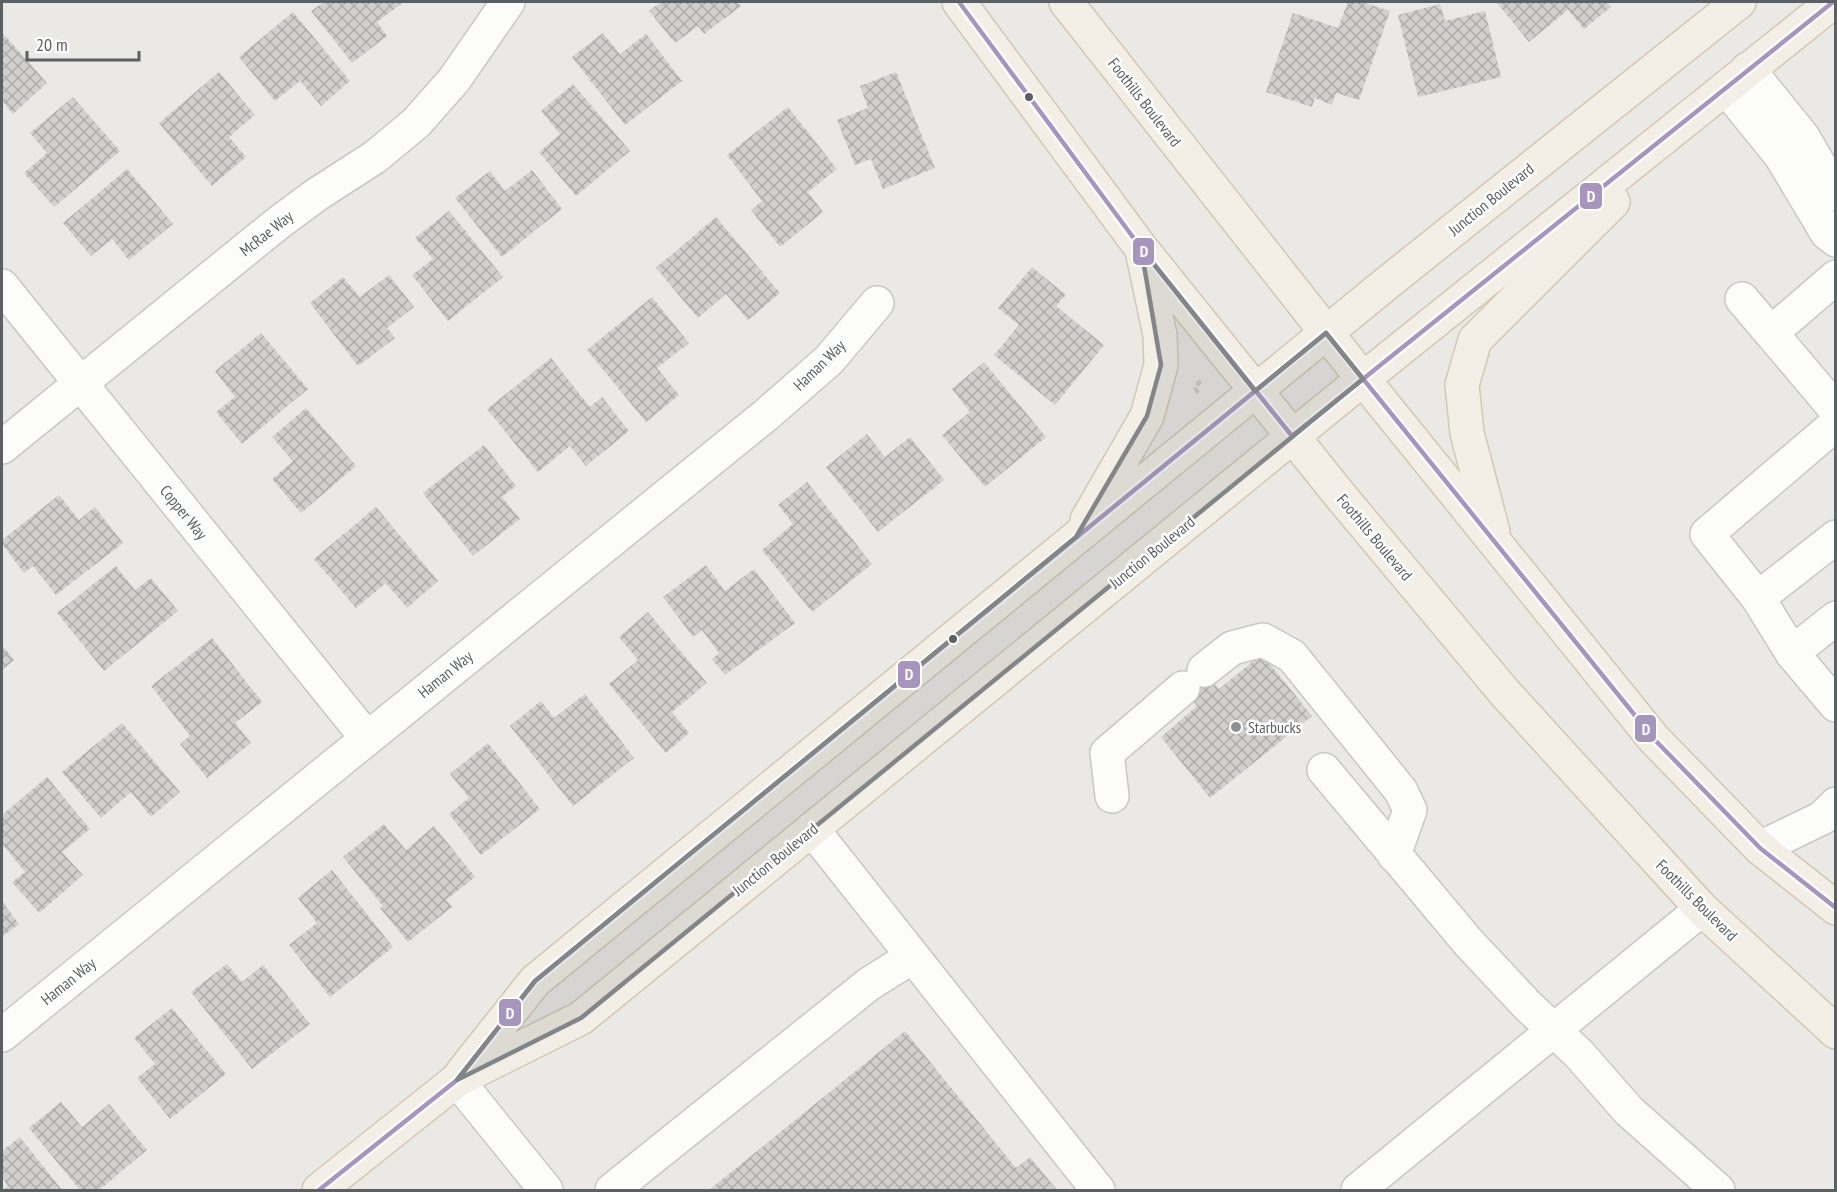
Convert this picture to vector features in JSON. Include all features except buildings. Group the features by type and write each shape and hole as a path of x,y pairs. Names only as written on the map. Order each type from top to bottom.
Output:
{"main road":[{"name":"Foothills Boulevard","path":"959,2 1141,248 1292,436 1505,693 1702,909 1836,1032"},
{"name":"Foothills Boulevard","path":"1066,2 1326,333 1654,740 1760,848 1836,908"},
{"name":"Junction Boulevard","path":"457,1080 535,981 1326,333 1739,2"},
{"name":"Junction Boulevard","path":"319,1191 457,1080 581,1018 1363,378 1833,2"},
{"path":"1496,543 1467,433 1462,385 1475,340 1737,79"},
{"path":"1076,537 1147,416 1161,365 1160,335 1141,248"}],"street":[{"name":"McRae Way","path":"2,447 277,224 316,195 375,157 417,123 454,80 508,2"},
{"path":"1737,79 1803,137 1836,194"},
{"path":"1737,79 1827,233 1836,240"},
{"path":"1771,333 1836,277"},
{"name":"Copper Way","path":"2,286 366,737"},
{"path":"1743,298 1836,410"},
{"name":"Haman Way","path":"2,1035 366,737 766,415 829,360 877,303"},
{"path":"1836,424 1707,534 1758,598 1792,653 1836,705"},
{"path":"1758,598 1836,537"},
{"path":"1792,653 1836,618"},
{"path":"1112,796 1107,753 1232,648 1263,640 1292,656 1401,790 1410,810 1394,855"},
{"path":"1324,770 1468,942 1554,1032 1579,1053 1629,1111 1718,1191"},
{"path":"1760,848 1822,818 1836,804"},
{"path":"812,830 1098,1191"},
{"path":"1358,1191 1702,909"},
{"path":"612,1191 869,984 912,957"},
{"path":"457,1080 546,1191"}],"highlighted area":[{"path":"1141,248 1255,391 1326,333 1363,379 581,1018 457,1080 535,981 1076,537 1147,416 1161,365"}],"transit line":[{"name":"D","path":"959,2 1141,248 1292,436 1833,2"},
{"name":"D","path":"319,1190 457,1080 535,981 1326,333 1654,739 1760,848 1836,908"}],"place":[{"name":"Starbucks","path":"1236,727"}]}
